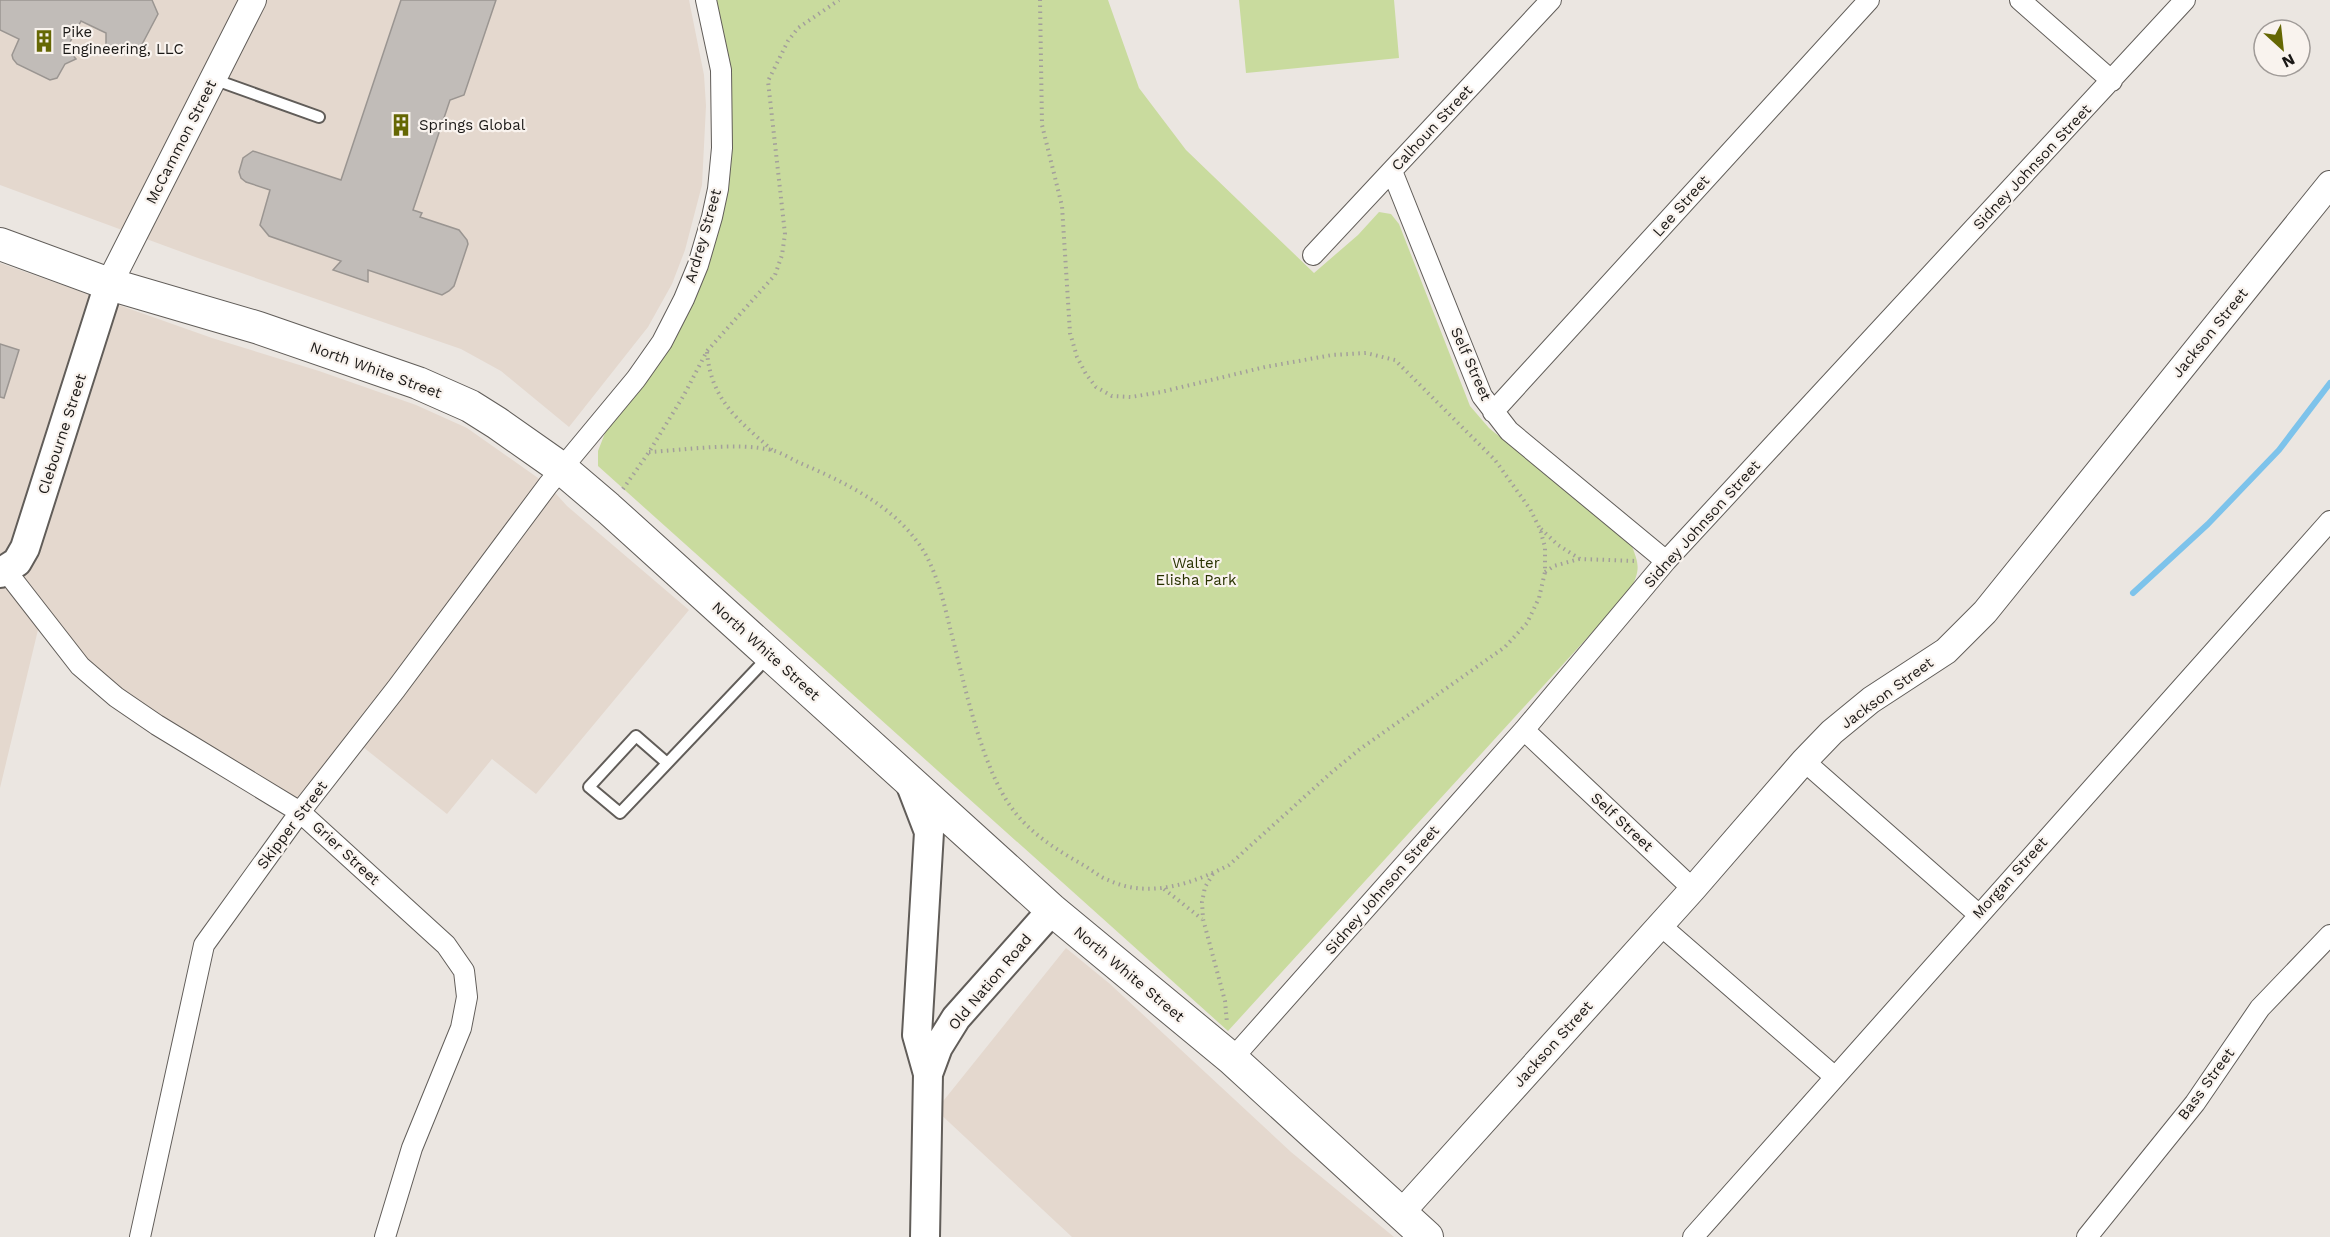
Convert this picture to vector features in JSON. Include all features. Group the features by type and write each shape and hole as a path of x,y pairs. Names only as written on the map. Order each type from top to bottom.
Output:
{"main road":[{"name":"North White Street","path":"0,243 109,284 259,328 418,383 470,406 561,468 1052,910 1230,1045 1427,1237"},
{"name":"Clebourne Street","path":"3,572 17,562 25,548 109,284"},
{"path":"909,780 929,832 917,1035 928,1074"},
{"name":"Old Nation Road","path":"925,1237 928,1074 938,1047 956,1018 1052,910"}],"street":[{"name":"McCammon Street","path":"109,284 253,0"},
{"name":"Ardrey Street","path":"561,468 636,379 662,342 698,265 718,189 723,109 721,70 706,0"},
{"name":"Calhoun Street","path":"1313,255 1551,0"},
{"name":"Lee Street","path":"1493,412 1869,0"},
{"path":"2020,0 2112,81"},
{"name":"Sidney Johnson Street","path":"1230,1045 1524,730 1666,561 2185,0"},
{"name":"Self Street","path":"1392,171 1482,396 1493,412 1509,431 1666,561"},
{"name":"Jackson Street","path":"1401,1213 1832,732 1871,700 1946,651 1985,612 2330,184"},
{"name":"Skipper Street","path":"140,1237 204,945 300,812 396,689 561,468"},
{"name":"Morgan Street","path":"1693,1237 2330,521"},
{"name":"Grier Street","path":"3,572 80,666 116,697 157,725 300,812 446,945 464,970 467,997 461,1028 412,1148 385,1237"},
{"name":"Self Street","path":"1524,730 1693,889"},
{"path":"1804,761 1978,914"},
{"path":"1660,925 1835,1077"},
{"name":"Bass Street","path":"2086,1237 2195,1103 2260,1008 2330,935"}],"lane":[{"path":"213,79 319,117"},
{"path":"667,763 636,736 589,787 620,813 770,654"}],"path":[{"path":"621,492 684,395 707,351 775,275 782,255 784,215 768,81 788,41 798,28 839,0"},
{"path":"707,351 712,383 722,400 748,429 772,450 843,482 902,524 917,541 931,567 945,609 969,703 997,784 1014,811 1031,829 1074,860 1109,881 1134,888 1164,889 1213,873 1229,865 1332,772 1505,646 1527,623 1539,598 1545,572 1545,548 1540,529 1530,509 1495,460 1395,360 1366,353 1332,355 1265,367 1161,392 1131,396 1112,396 1096,387 1077,357 1070,333 1062,206 1042,125 1040,0"},
{"path":"649,452 714,448 772,450"},
{"path":"1540,529 1558,545 1580,559"},
{"path":"1545,572 1554,566 1580,559 1666,561"},
{"path":"1213,873 1205,887 1202,902 1203,919 1225,1001 1230,1045"},
{"path":"1164,889 1203,919"}],"shaded area":[{"path":"0,0 689,0 704,75 706,106 702,185 685,250 672,284 648,327 569,427 501,371 461,349 198,258 0,185"},
{"path":"0,263 212,338 319,371 416,405 467,428 548,485 567,506 689,610 536,794 492,759 447,814 353,739 300,805 154,716 85,664 43,609 0,788"},
{"path":"1066,948 1110,984 1291,1152 1394,1237 1072,1237 936,1110"}],"green space":[{"name":"Walter Elisha Park","path":"710,0 1108,0 1139,88 1186,150 1314,273 1358,235 1379,212 1391,214 1399,224 1470,406 1489,428 1631,544 1638,568 1630,591 1228,1031 598,466 598,451 614,410 663,348 721,191"},
{"path":"1239,0 1394,0 1399,58 1246,73"}],"building":[{"name":"Pike Engineering, LLC","path":"0,0 152,0 158,14 139,50 133,54 118,47 106,49 106,33 81,21 67,48 76,59 65,64 57,78 50,80 17,64 13,59 12,55 19,39 0,30"},
{"name":"Springs Global","path":"401,0 496,0 464,95 450,100 413,210 422,213 420,217 459,230 467,240 468,244 454,286 442,295 368,270 368,282 333,270 341,261 269,236 260,225 270,190 246,182 241,178 239,172 243,158 253,151 341,180"},
{"path":"0,344 19,350 4,398 0,397"}],"waterway":[{"path":"2133,593 2208,524 2279,450 2330,383"}],"place":[{"name":"Pike Engineering, LLC","path":"44,41"},
{"name":"Springs Global","path":"401,125"}]}
